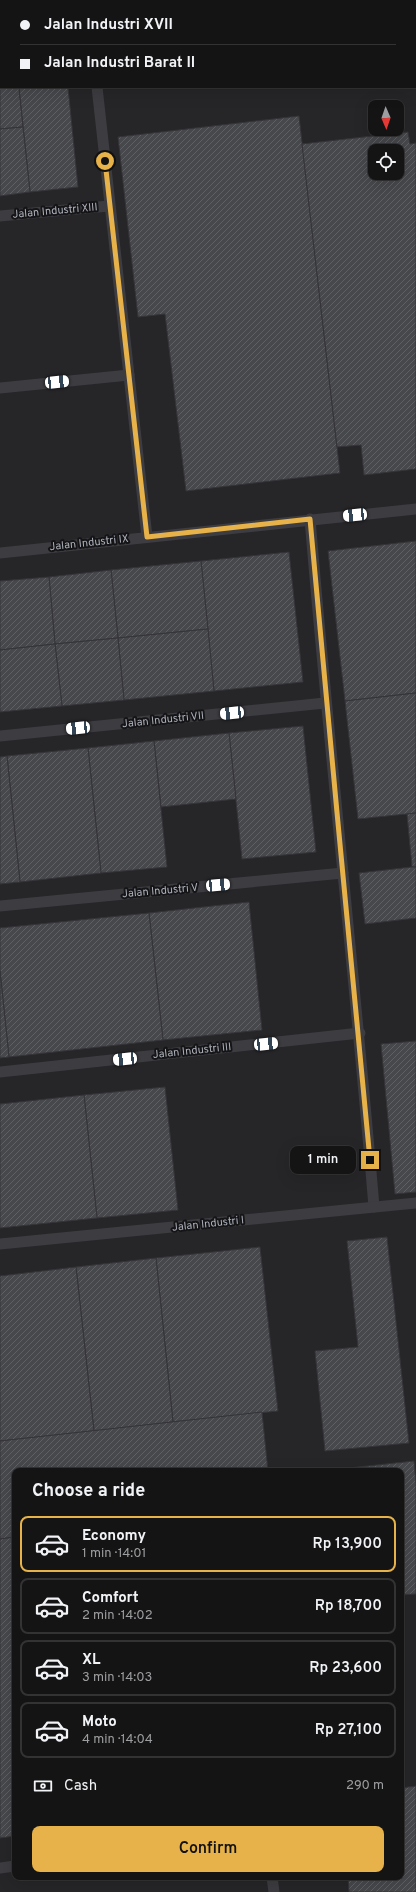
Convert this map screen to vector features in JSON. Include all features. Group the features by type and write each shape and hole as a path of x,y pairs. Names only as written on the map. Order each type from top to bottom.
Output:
{"lane":[{"path":"97,88 109,206 147,537"},
{"name":"Jalan Industri XIII","path":"0,216 109,206"},
{"path":"0,388 129,376"},
{"name":"Jalan Industri IX","path":"0,553 310,519 416,509"},
{"path":"310,519 325,703 360,1033 374,1207"},
{"name":"Jalan Industri VII","path":"0,736 325,703"},
{"name":"Jalan Industri V","path":"0,906 343,873"},
{"name":"Jalan Industri III","path":"0,1072 360,1033"},
{"name":"Jalan Industri I","path":"0,1244 416,1203"},
{"path":"0,1868 12,1866"},
{"path":"272,1880 274,1892"}],"shaded area":[{"path":"0,88 416,88 416,1892 0,1892"}],"building":[{"path":"0,88 19,88 23,127 0,129"},
{"path":"19,88 68,88 78,187 30,192"},
{"path":"299,116 340,473 186,491 165,314 138,317 118,137"},
{"path":"23,127 30,192 0,196 0,129"},
{"path":"404,132 408,132 410,144 416,143 416,469 364,475 361,445 337,447 302,144 373,136 404,136"},
{"path":"416,541 416,693 345,701 328,551"},
{"path":"289,552 303,682 214,691 201,561"},
{"path":"201,561 208,629 118,638 111,570"},
{"path":"111,570 118,638 55,644 49,577"},
{"path":"49,577 55,644 0,650 0,581"},
{"path":"208,629 214,691 124,700 118,638"},
{"path":"118,638 124,700 62,706 55,644"},
{"path":"55,644 62,706 0,712 0,650"},
{"path":"416,693 416,813 358,819 345,701"},
{"path":"303,726 316,852 242,859 229,733"},
{"path":"229,733 236,799 161,807 154,741"},
{"path":"154,741 167,867 101,873 88,748"},
{"path":"88,748 101,873 20,882 7,756"},
{"path":"7,756 20,882 0,884 0,757"},
{"path":"416,813 416,867 412,867 407,814"},
{"path":"416,867 416,918 365,924 359,873"},
{"path":"249,902 262,1030 163,1040 149,913"},
{"path":"149,913 163,1040 9,1057 0,971 0,928"},
{"path":"0,971 9,1057 0,1058"},
{"path":"416,1041 416,1192 395,1194 381,1044"},
{"path":"165,1087 178,1210 97,1218 84,1095"},
{"path":"84,1095 97,1218 0,1228 0,1104"},
{"path":"387,1237 409,1443 325,1451 315,1351 358,1347 347,1241"},
{"path":"260,1247 278,1411 173,1422 156,1258"},
{"path":"156,1258 173,1422 94,1431 76,1267"},
{"path":"76,1267 94,1431 0,1441 0,1276"},
{"path":"262,1412 268,1468 12,1468 12,1537 0,1539 0,1441"},
{"path":"414,1461 416,1483 416,1594 404,1595 404,1468 349,1468"},
{"path":"12,1537 12,1836 0,1838 0,1539"},
{"path":"416,1786 416,1892 349,1892 348,1880 404,1880 404,1788"}],"route":[{"path":"105,161 147,537 310,519 325,703 360,1033 370,1160"}]}
